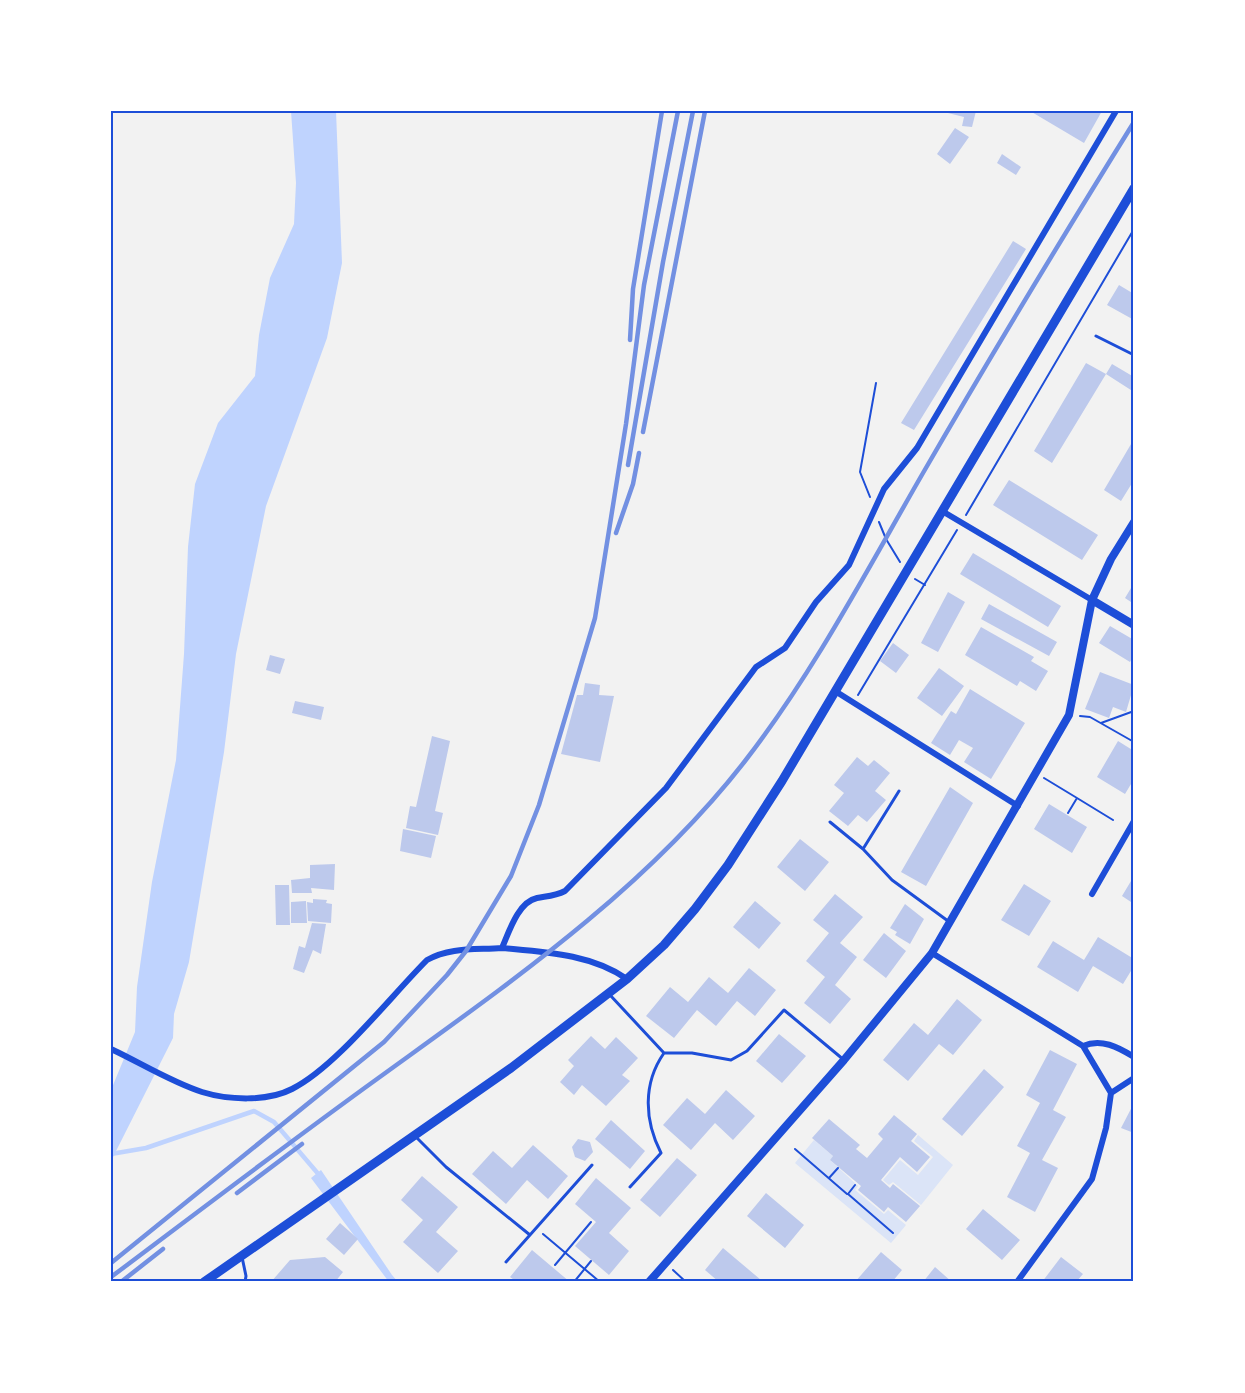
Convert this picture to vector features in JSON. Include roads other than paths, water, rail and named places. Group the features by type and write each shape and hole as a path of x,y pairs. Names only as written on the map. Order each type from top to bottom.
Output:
{"main road":[{"path":"204,1282 511,1068 627,980 664,945 728,865 836,691 1134,188"}],"street":[{"path":"502,948 523,907 536,898 551,898 573,883 666,788 756,667 785,648 816,602 849,565 874,508 896,472 917,448 1116,111"},
{"path":"942,511 1134,625"},
{"path":"649,1282 844,1060 932,953 1069,715 1092,600 1111,560 1134,522"},
{"path":"836,691 1017,806"},
{"path":"1092,894 1134,821"},
{"path":"111,1049 202,1092 232,1098 260,1097 290,1091 309,1079 330,1061 427,960 441,952 457,949 502,948 541,951 597,962 627,980"},
{"path":"932,953 1083,1046 1111,1093 1106,1128 1092,1179 1017,1282"},
{"path":"1083,1046 1094,1041 1102,1042 1134,1057"},
{"path":"1111,1093 1134,1078"}],"lane":[{"path":"1096,336 1134,355"},
{"path":"863,849 899,790"},
{"path":"830,822 863,849 892,880 950,922"},
{"path":"609,994 664,1053 692,1053 731,1060 747,1051 784,1010 844,1060"},
{"path":"630,1187 661,1153 650,1119 647,1097 652,1071 664,1053"},
{"path":"414,1134 446,1167 530,1234"},
{"path":"506,1262 591,1165"},
{"path":"242,1255 246,1276 244,1282"}],"water":[{"path":"291,111 336,111 342,263 327,338 266,506 236,654 224,752 189,962 174,1014 173,1038 111,1161 111,1090 135,1032 137,987 152,882 176,760 184,654 188,547 195,484 218,423 255,376 259,335 270,278 294,224 296,183"},
{"path":"321,1170 398,1282 389,1282 311,1178"}],"waterway":[{"path":"111,1154 146,1148 254,1111 274,1122 320,1176"}],"railway":[{"path":"630,340 633,289 662,111"},
{"path":"111,1263 384,1042 447,975 466,951 511,876 539,805 595,618 626,424 644,285 678,111"},
{"path":"628,465 663,262 693,111"},
{"path":"643,432 705,111"},
{"path":"111,1277 524,971 619,894 706,808 770,727 817,656 975,385 1134,122"},
{"path":"616,533 633,484 639,453"},
{"path":"237,1193 302,1144"},
{"path":"121,1282 163,1249"}]}
